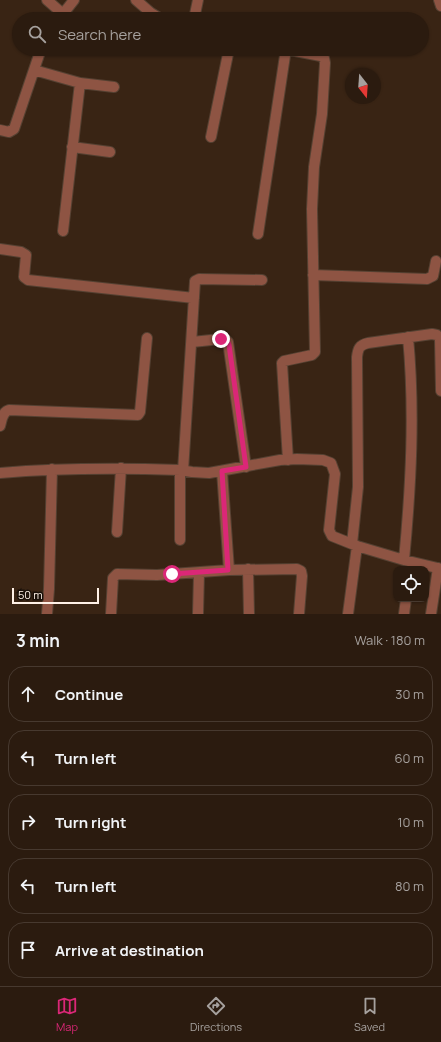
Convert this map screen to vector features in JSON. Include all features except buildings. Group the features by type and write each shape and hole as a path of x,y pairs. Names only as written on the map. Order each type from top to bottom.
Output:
{"street":[{"path":"47,0 60,12"},
{"path":"68,12 74,0"},
{"path":"136,0 150,12"},
{"path":"195,12 198,0"},
{"path":"439,0 441,6"},
{"path":"0,130 9,132 14,129 39,56"},
{"path":"211,138 228,56"},
{"path":"258,234 285,56"},
{"path":"288,460 282,363 284,361 312,355 315,352 313,190 314,166 322,114 325,63 324,58 321,56"},
{"path":"34,70 80,83 114,87"},
{"path":"63,231 80,83"},
{"path":"72,147 110,152"},
{"path":"0,249 26,254 24,277 28,280 194,298"},
{"path":"313,275 427,279 433,276 436,261"},
{"path":"180,540 182,470 195,282 197,280 262,280"},
{"path":"348,614 355,545 358,486 358,350 363,344 436,334 440,337 441,346 441,391"},
{"path":"408,337 412,392 409,564"},
{"path":"0,426 3,415 9,410 138,415 140,412 148,338"},
{"path":"192,342 221,339 225,339 228,342 246,467"},
{"path":"0,473 52,469 121,468 182,470 201,473 288,460 324,460 332,463 335,470 329,533 334,538 409,564 439,569 431,614"},
{"path":"117,532 121,468"},
{"path":"47,614 52,469"},
{"path":"222,471 228,570"},
{"path":"248,569 249,614"},
{"path":"111,614 113,578 116,575 157,575 248,569 299,569 302,576 299,614"},
{"path":"198,614 199,573"},
{"path":"404,614 406,602"}],"route":[{"path":"172,574 228,570 222,471 246,467 229,345 227,340 221,339"}]}
